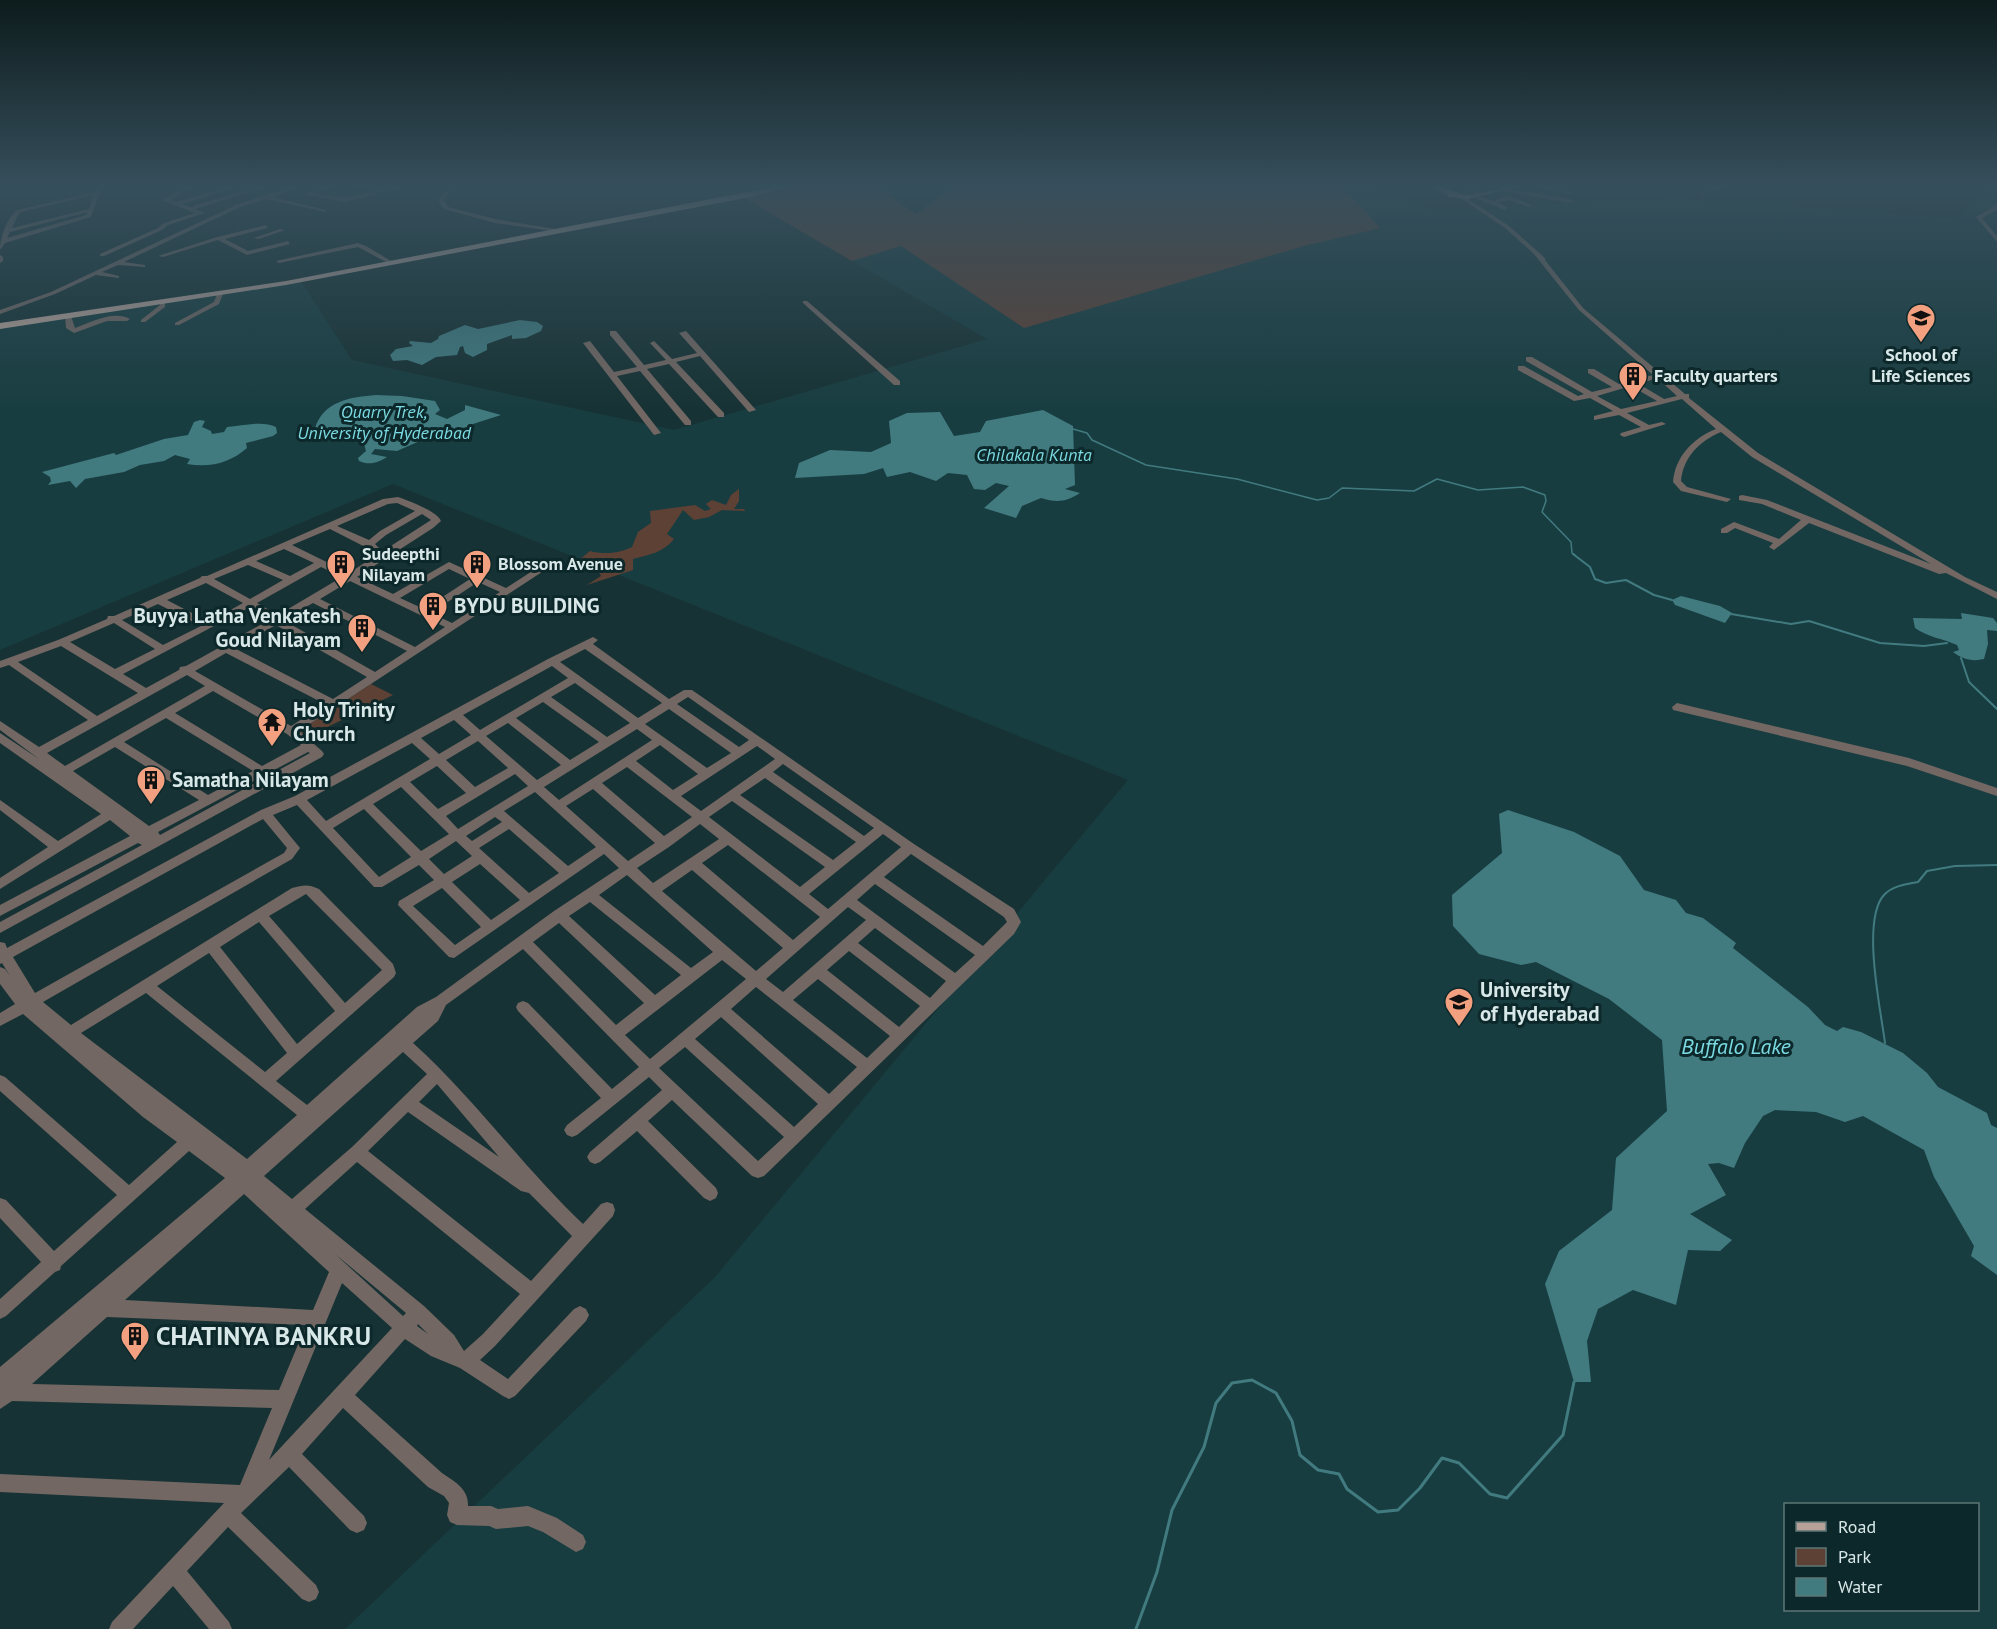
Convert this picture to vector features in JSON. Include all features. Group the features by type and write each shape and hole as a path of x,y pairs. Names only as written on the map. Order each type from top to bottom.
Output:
{"main road":[{"path":"0,325 251,286 378,265 393,260"},
{"path":"80,313 220,294 404,260"}],"street":[{"path":"92,273 120,260"},
{"path":"0,311 46,296 120,260"},
{"path":"279,261 284,260"},
{"path":"1541,260 1581,309 1684,396"},
{"path":"1542,260 1583,306 1722,429 1755,455 1962,579 1997,596"},
{"path":"115,263 142,266"},
{"path":"92,273 117,277"},
{"path":"177,324 217,303 220,294"},
{"path":"143,321 163,306 163,302"},
{"path":"805,302 897,383"},
{"path":"80,313 70,328 74,331 106,319 127,319"},
{"path":"613,333 687,423"},
{"path":"683,333 752,410"},
{"path":"587,343 657,433"},
{"path":"654,343 721,415"},
{"path":"612,375 701,354"},
{"path":"1529,359 1648,428"},
{"path":"1521,368 1573,398 1592,396 1658,376"},
{"path":"1591,371 1620,388"},
{"path":"1634,384 1661,400"},
{"path":"1597,418 1684,396"},
{"path":"1624,435 1662,424"},
{"path":"1722,429 1713,432 1694,445 1679,465 1677,482 1684,489 1727,499"},
{"path":"1742,498 1764,502 1923,566 1997,590"},
{"path":"5,663 62,642 112,618 391,499 423,510 435,517 436,521 385,556 296,609 143,691 36,752"},
{"path":"370,544 423,510"},
{"path":"1724,531 1734,525 1776,546 1808,519"},
{"path":"332,526 358,541 370,544 385,556"},
{"path":"284,545 453,627"},
{"path":"248,561 290,580"},
{"path":"116,673 208,626 321,563"},
{"path":"393,598 449,566 507,592"},
{"path":"291,731 540,570"},
{"path":"205,578 375,677"},
{"path":"424,613 478,578"},
{"path":"156,599 208,626"},
{"path":"312,599 415,651"},
{"path":"112,618 161,648"},
{"path":"36,752 275,619"},
{"path":"62,642 143,691"},
{"path":"193,1138 70,1033 28,1004 2,953 265,813 299,799 589,642 668,704 739,753"},
{"path":"225,648 333,704"},
{"path":"552,662 706,774"},
{"path":"5,663 94,719"},
{"path":"185,670 291,731 314,750"},
{"path":"325,827 575,678"},
{"path":"54,777 213,686"},
{"path":"299,799 378,884 688,692 1009,914 1014,922 1009,930 758,1171 649,1068 523,941"},
{"path":"544,697 606,742"},
{"path":"1677,707 1909,762 1997,792"},
{"path":"167,713 262,771"},
{"path":"455,714 722,952 867,1067"},
{"path":"509,718 569,765"},
{"path":"0,725 36,752 66,770 149,839"},
{"path":"412,737 475,794"},
{"path":"558,806 660,740"},
{"path":"673,796 758,740"},
{"path":"116,742 208,800"},
{"path":"3,743 36,752 54,777 149,839"},
{"path":"0,928 149,839 208,800 262,771 314,750"},
{"path":"0,919 314,750"},
{"path":"3,1391 399,1039 433,1017 441,1001 559,915 629,869 784,758"},
{"path":"628,761 829,917"},
{"path":"437,816 516,768"},
{"path":"765,772 864,842"},
{"path":"402,781 528,900"},
{"path":"594,783 665,843"},
{"path":"732,795 834,867"},
{"path":"365,803 490,928"},
{"path":"0,804 57,847"},
{"path":"495,810 568,873"},
{"path":"0,1020 288,856 294,848 265,813"},
{"path":"0,884 110,814"},
{"path":"471,848 510,822"},
{"path":"800,894 882,828"},
{"path":"0,911 149,839"},
{"path":"653,890 728,839"},
{"path":"481,857 404,905 454,953 605,847"},
{"path":"572,1130 757,980 910,847"},
{"path":"693,863 793,948"},
{"path":"875,877 984,954"},
{"path":"70,1033 297,892 307,889 314,893 388,968 389,973 265,1082"},
{"path":"590,894 691,976"},
{"path":"848,900 956,981"},
{"path":"559,915 654,1003"},
{"path":"261,916 344,1012"},
{"path":"783,1001 875,920"},
{"path":"849,943 930,1006"},
{"path":"211,946 296,1053"},
{"path":"616,1035 722,952"},
{"path":"818,971 900,1036"},
{"path":"0,973 28,1004 193,1138 245,1177 287,1213 418,1312 448,1341 461,1360"},
{"path":"147,986 312,1118"},
{"path":"523,1007 611,1098"},
{"path":"721,1010 829,1104"},
{"path":"684,1038 795,1137"},
{"path":"399,1039 437,1074 543,1197 583,1235"},
{"path":"287,1213 357,1152 437,1074"},
{"path":"0,1082 128,1194"},
{"path":"595,1156 673,1090"},
{"path":"408,1103 543,1197"},
{"path":"637,1121 710,1193"},
{"path":"0,1310 193,1138"},
{"path":"357,1152 532,1293"},
{"path":"3,1391 104,1308 245,1177"},
{"path":"0,1206 54,1264"},
{"path":"461,1360 489,1340 607,1210"},
{"path":"287,1213 339,1269 404,1327 437,1350 461,1360 509,1390 580,1315"},
{"path":"245,1495 339,1269"},
{"path":"104,1308 310,1317 314,1321 314,1328"},
{"path":"119,1629 245,1495 289,1454 418,1312"},
{"path":"3,1391 285,1399"},
{"path":"343,1396 435,1479 451,1489 459,1501 457,1515 491,1516 496,1519 528,1516 550,1525 576,1542"},
{"path":"289,1454 357,1522"},
{"path":"0,1483 245,1495"},
{"path":"228,1513 309,1592"},
{"path":"173,1570 222,1629"}],"shaded area":[{"name":"University of Hyderabad","path":"851,260 1997,260 1997,1629 345,1629 715,1277 1128,780 393,484 0,650 0,326 300,280 352,360 674,430 987,339"}],"green space":[{"path":"922,260 1256,260 1024,328"},
{"path":"739,489 739,501 734,509 745,511 722,510 709,517 694,520 683,510 667,534 674,539 666,547 633,559 633,570 587,585 601,576 597,568 578,561 590,551 612,553 632,547 638,532 651,523 650,511 695,505 705,511 711,509 706,504 712,500 726,505 731,495"},
{"path":"371,684 393,695 307,737 299,731"}],"water":[{"path":"520,320 537,322 543,326 541,331 526,338 512,339 512,335 487,344 487,350 473,357 465,353 463,346 460,347 457,355 436,357 422,365 407,360 393,361 390,355 396,349 413,346 409,343 410,341 431,343 439,336 465,325 478,329"},
{"name":"Quarry Trek, University of Hyderabad","path":"376,395 435,401 440,410 435,414 447,419 465,410 465,405 501,415 473,424 473,427 460,435 453,433 455,429 430,437 425,434 422,440 397,451 375,449 371,454 387,457 371,463 359,461 358,458 366,451 364,444 358,439 359,435 350,432 335,440 315,428 319,419 331,406 348,399"},
{"name":"Chilakala Kunta","path":"1043,410 1073,426 1075,485 1065,489 1080,493 1061,501 1041,498 1022,506 1016,518 984,508 1009,486 996,483 985,490 974,489 967,475 948,473 936,481 910,472 887,477 883,468 864,474 795,478 799,463 830,450 871,452 891,443 889,421 907,413 940,412 954,436 980,432 986,421"},
{"path":"205,421 202,427 211,431 212,434 224,432 227,427 259,424 276,427 277,433 246,443 247,448 227,461 212,465 187,464 190,459 175,455 164,461 140,465 124,472 85,479 76,488 70,481 48,485 51,481 50,477 42,472 114,453 116,455 164,439 188,435 194,422"},
{"path":"1681,596 1720,606 1732,613 1725,623 1675,605 1672,600"},
{"path":"1961,613 1993,618 1997,623 1997,631 1987,630 1988,644 1984,659 1971,660 1960,656 1953,652 1959,650 1957,645 1925,634 1915,628 1913,618 1962,619"},
{"name":"Buffalo Lake","path":"1508,810 1574,832 1620,856 1644,890 1676,900 1686,913 1703,918 1736,943 1733,948 1808,1007 1825,1025 1837,1031 1843,1027 1861,1032 1903,1053 1927,1073 1938,1087 1987,1113 1991,1125 1997,1128 1997,1275 1971,1256 1974,1246 1934,1177 1924,1150 1863,1116 1845,1122 1816,1112 1775,1110 1763,1116 1745,1143 1734,1168 1719,1163 1708,1164 1726,1195 1690,1214 1732,1240 1720,1251 1688,1250 1676,1305 1633,1290 1598,1309 1587,1341 1591,1382 1574,1382 1545,1284 1559,1251 1612,1210 1616,1158 1667,1111 1662,1040 1609,999 1536,962 1521,965 1479,954 1453,926 1452,895 1502,853 1499,814"}],"waterway":[{"path":"1073,429 1087,433 1092,440 1146,465 1237,479 1317,500 1329,498 1342,488 1414,491 1437,479 1478,490 1523,487 1545,495 1546,501 1542,512 1571,542 1572,553 1575,555"},
{"path":"1573,554 1590,567 1595,579 1606,583 1626,580 1654,595 1672,600"},
{"path":"1731,614 1791,624 1809,621 1880,643 1924,646 1947,643"},
{"path":"1961,658 1969,682 1997,709"},
{"path":"1885,1043 1873,944 1877,907 1884,895 1895,887 1918,882 1927,871 1955,866 1997,865"},
{"path":"1136,1629 1157,1572 1172,1510 1204,1447 1216,1403 1232,1383 1252,1380 1276,1393 1292,1421 1300,1455 1318,1470 1339,1474 1347,1489 1378,1512 1398,1510 1420,1488 1442,1458 1459,1463 1490,1494 1507,1498 1563,1435 1574,1382"}],"place":[{"name":"School of Life Sciences","path":"1921,344"},
{"name":"Faculty quarters","path":"1633,402"},
{"name":"Sudeepthi Nilayam","path":"341,590"},
{"name":"Blossom Avenue","path":"477,590"},
{"name":"BYDU BUILDING","path":"433,632"},
{"name":"Buyya Latha Venkatesh Goud Nilayam","path":"362,654"},
{"name":"Holy Trinity Church","path":"272,748"},
{"name":"Samatha Nilayam","path":"151,806"},
{"name":"University of Hyderabad","path":"1459,1028"},
{"name":"CHATINYA BANKRU","path":"135,1362"}]}
